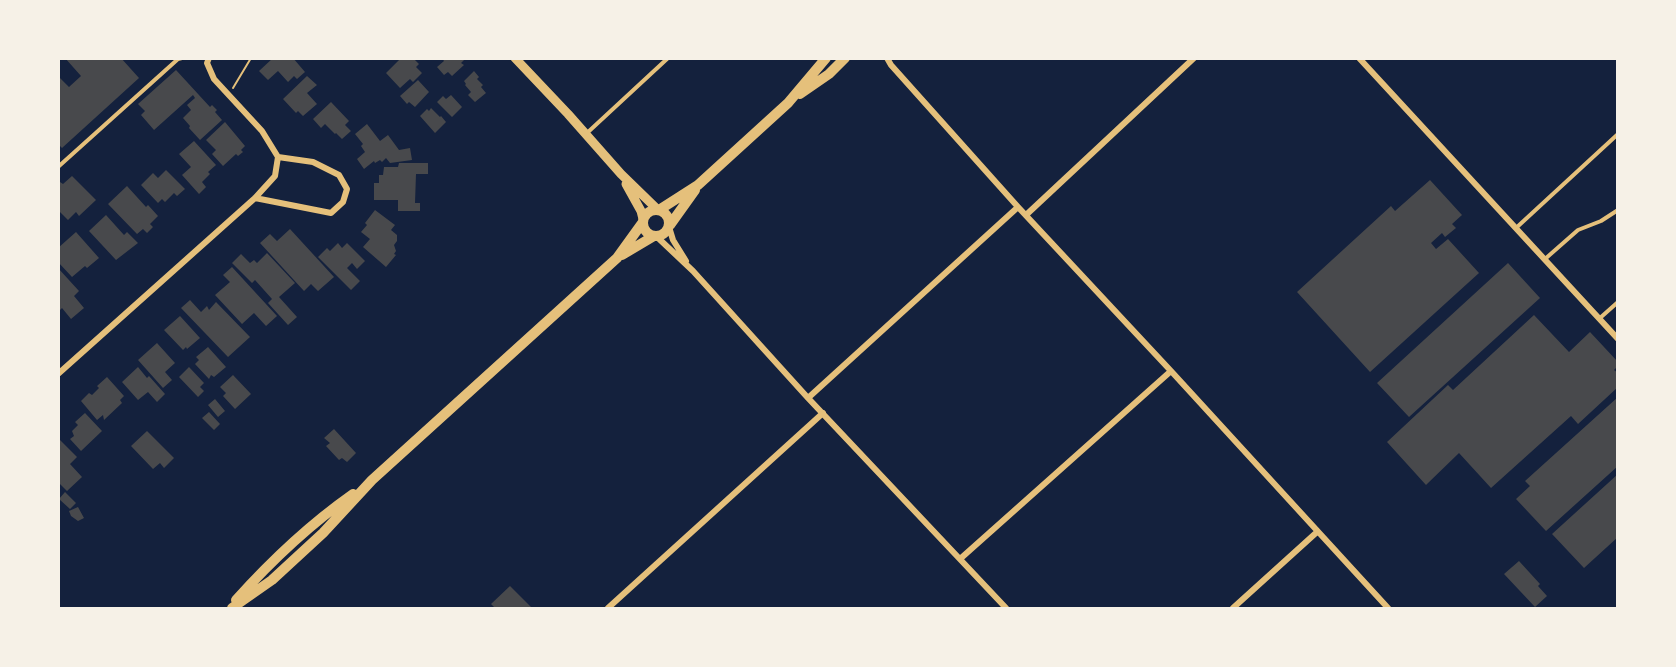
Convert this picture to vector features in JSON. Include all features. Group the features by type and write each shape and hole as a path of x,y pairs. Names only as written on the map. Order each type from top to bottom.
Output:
{"main road":[{"path":"788,103 826,58"},
{"path":"617,258 647,213 659,210 698,185 788,103 829,74 846,58"},
{"path":"230,609 272,580 310,545 372,480 617,258 655,236 664,234 698,185"},
{"path":"659,210 670,220 669,226"},
{"path":"643,221 645,230 655,236"},
{"path":"230,609 267,566 323,515 372,480"},
{"path":"301,535 310,545"}],"street":[{"path":"58,374 255,198 275,176 278,157 262,131 214,78 207,63 209,58"},
{"path":"515,58 621,174 659,210"},
{"path":"881,58 889,62 1018,207 1388,609"},
{"path":"1026,215 1194,58"},
{"path":"1359,58 1617,339"},
{"path":"255,198 331,213 343,202 347,189 339,175 313,162 278,157"},
{"path":"621,174 641,211 643,221"},
{"path":"808,398 1018,207"},
{"path":"669,226 676,246 693,271"},
{"path":"655,236 693,271 808,398 1006,609"},
{"path":"960,559 1171,371"},
{"path":"608,609 823,413"},
{"path":"1233,609 1317,532"}],"lane":[{"path":"58,167 178,59 182,58"},
{"path":"586,134 668,58"},
{"path":"1516,228 1617,134"},
{"path":"1545,259 1578,231 1601,221 1617,210"},
{"path":"1599,319 1617,302"}],"path":[{"path":"229,95 251,58"}],"building":[{"path":"65,58 121,58 139,78 62,148 58,144 58,76 69,87 81,76"},
{"path":"273,58 293,58 305,72 297,79 294,76 288,82 278,71 268,80 259,71"},
{"path":"401,58 413,58 419,64 416,67 422,73 413,82 410,79 400,88 386,73"},
{"path":"442,58 466,58 461,63 464,65 452,76 448,72 444,75 437,67 444,61"},
{"path":"176,70 210,107 212,105 217,110 215,112 222,120 200,140 183,118 191,110 187,105 195,98 193,95 154,130 141,115 145,111 138,104"},
{"path":"474,71 486,93 475,102 468,95 471,92 464,81"},
{"path":"307,76 317,85 307,93 317,104 303,116 298,111 296,113 283,99"},
{"path":"418,80 429,92 415,107 409,102 407,104 400,96"},
{"path":"451,95 462,107 452,117 437,102 443,96 446,99"},
{"path":"331,102 349,121 345,125 351,131 342,139 325,124 321,128 313,119"},
{"path":"431,108 446,122 435,133 420,116"},
{"path":"225,122 245,146 241,150 243,152 238,156 236,154 223,166 212,154 216,150 206,140"},
{"path":"367,124 380,141 388,135 399,150 410,148 412,160 390,163 386,158 382,162 380,160 375,163 374,161 364,169 357,159 365,152 361,146 363,144 355,134"},
{"path":"194,141 216,165 202,182 206,187 199,194 182,175 191,167 179,154"},
{"path":"399,163 428,163 428,174 416,174 415,203 420,203 420,211 398,211 398,200 374,200 374,183 379,183 379,175 383,175 384,167 398,167"},
{"path":"166,170 185,189 177,196 174,193 165,202 162,199 158,203 141,185 153,173 158,178"},
{"path":"72,176 96,200 79,216 76,212 68,220 58,210 58,183 63,184"},
{"path":"1430,180 1462,215 1452,224 1456,228 1445,237 1442,233 1431,243 1436,249 1448,239 1479,273 1370,372 1297,292 1391,206 1395,211"},
{"path":"127,186 146,207 148,205 158,216 150,224 153,227 147,233 143,229 137,234 108,204"},
{"path":"375,210 395,225 391,230 397,235 394,245 396,255 386,267 363,247 370,239 361,232"},
{"path":"106,215 124,235 127,232 138,243 116,260 89,231"},
{"path":"290,229 334,277 318,291 311,284 304,291 260,243 270,234 277,241"},
{"path":"76,232 99,258 72,277 58,262 58,248"},
{"path":"338,243 342,248 347,243 365,261 357,269 352,263 347,268 360,281 351,290 318,257 327,248 330,251"},
{"path":"267,253 295,283 279,297 297,317 288,325 268,303 272,299 255,280 252,283 232,263 241,254 250,263 254,260 257,263"},
{"path":"1508,263 1540,298 1409,417 1377,383"},
{"path":"232,267 277,316 266,326 254,313 242,324 215,295 230,282 223,275"},
{"path":"58,268 79,291 74,296 84,308 71,319 62,308 58,312"},
{"path":"190,300 201,312 207,306 209,310 216,302 250,337 228,357 181,308"},
{"path":"1534,315 1569,352 1590,332 1618,362 1614,370 1618,373 1618,387 1578,424 1571,416 1491,488 1459,453 1426,485 1387,442 1448,385 1453,390"},
{"path":"180,316 200,338 183,350 164,330"},
{"path":"157,343 175,363 165,372 172,380 163,388 138,360"},
{"path":"208,347 226,367 214,377 211,375 209,379 195,364 199,360 196,357"},
{"path":"138,367 165,394 157,402 148,392 138,400 122,382"},
{"path":"189,367 204,383 200,387 204,391 198,397 179,377"},
{"path":"233,375 251,394 235,409 223,396 226,393 220,387"},
{"path":"107,377 124,396 120,400 122,403 104,420 103,415 97,420 81,401 89,393 92,395 99,388 97,386"},
{"path":"1618,397 1618,466 1546,531 1516,499 1530,486 1525,481"},
{"path":"215,399 225,411 218,417 208,405"},
{"path":"209,412 220,424 214,430 202,418"},
{"path":"85,413 102,431 81,451 70,439 74,436 72,431 78,425 75,422"},
{"path":"334,429 356,453 347,462 342,458 339,460 326,446 330,443 324,438"},
{"path":"147,431 174,458 164,468 160,463 153,469 131,446"},
{"path":"58,438 77,457 70,464 82,477 67,491 58,482"},
{"path":"1618,474 1618,537 1584,568 1552,534"},
{"path":"65,492 76,503 70,509 59,499"},
{"path":"78,507 84,518 78,521 71,516 69,511"},
{"path":"1519,561 1540,584 1538,586 1547,596 1535,607 1504,574"},
{"path":"510,586 532,608 495,608 491,604"}]}
